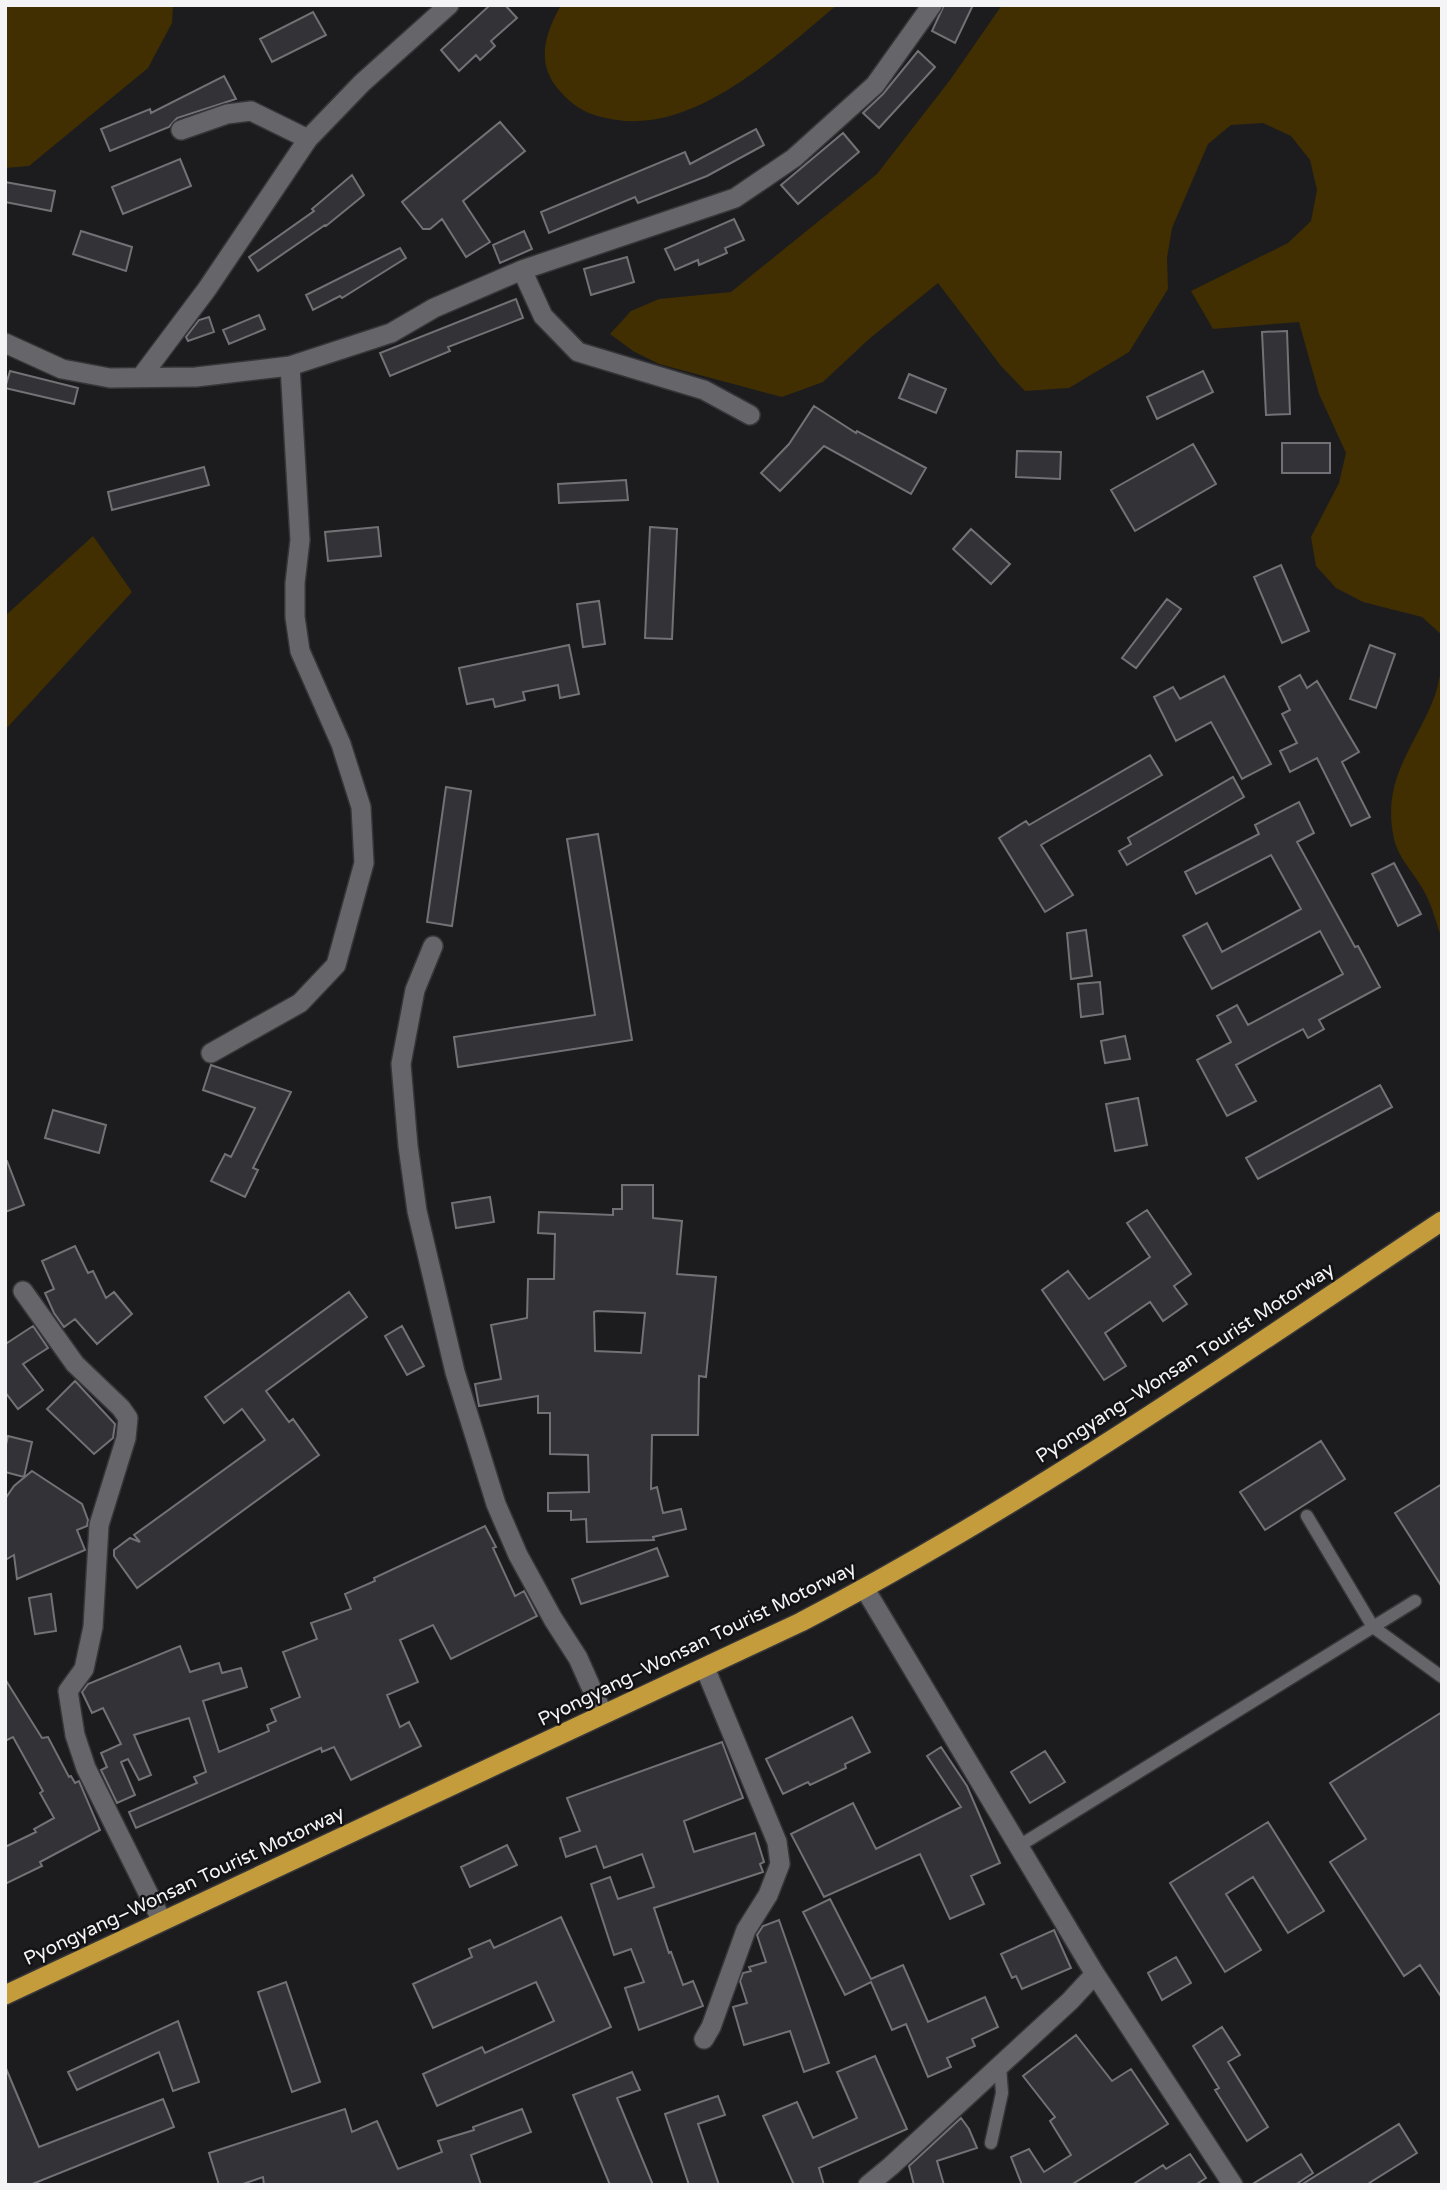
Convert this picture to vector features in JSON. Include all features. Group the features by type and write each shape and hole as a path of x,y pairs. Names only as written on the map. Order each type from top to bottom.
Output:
{"highway":[{"name":"Pyongyang–Wonsan Tourist Motorway","path":"5,1995 705,1668 865,1589 984,1521 1162,1409 1442,1222"}],"street":[{"path":"141,377 207,289 308,139 362,83 449,5"},
{"path":"5,343 62,369 110,378 197,377 290,366 391,333 434,308 522,270 735,198 794,158 875,85 932,5"},
{"path":"181,130 227,114 251,111 308,139"},
{"path":"522,270 543,316 578,352 704,390 750,415"},
{"path":"211,1053 300,1003 336,965 364,863 361,807 341,744 300,651 298,640 295,583 300,540 290,366"},
{"path":"433,946 415,990 401,1064 417,1211 455,1372 496,1504 518,1555 578,1658 603,1714"},
{"path":"23,1291 75,1364 121,1408 128,1419 126,1438 99,1525 93,1627 84,1669 68,1691 75,1735 86,1768 162,1921"},
{"path":"865,1589 1095,1974 1233,2185"},
{"path":"704,2039 711,2027 746,1930 768,1895 780,1864 777,1842 705,1668"},
{"path":"868,2185 894,2176 1000,2066 1095,1974"}],"lane":[{"path":"1307,1516 1373,1627 1442,1677"},
{"path":"1019,1846 1415,1601"},
{"path":"992,2143 1002,2093 1000,2066"}],"shaded area":[{"path":"5,5 173,5 172,23 148,68 29,166 5,168"},
{"path":"561,5 837,5 763,66 707,102 677,114 647,120 617,120 591,114 577,107 551,79 545,47"},
{"path":"1002,5 1442,5 1442,635 1422,617 1363,602 1336,588 1316,566 1311,537 1339,483 1346,453 1319,394 1299,322 1213,329 1191,291 1288,243 1311,221 1317,190 1310,160 1291,136 1263,123 1231,125 1208,144 1172,228 1167,258 1168,289 1129,352 1069,388 1025,391 1001,366 938,283 869,339 823,382 782,397 659,364 633,351 610,334 631,311 659,299 731,292 877,174 950,80"},
{"path":"93,536 132,592 5,730 5,616"},
{"path":"1442,667 1442,940 1426,895 1396,847 1391,818 1396,781 1434,698"}],"building":[{"path":"490,5 505,5 517,18 491,41 495,46 480,60 476,55 459,71 441,50"},
{"path":"944,5 973,5 955,43 932,31"},
{"path":"313,12 326,35 272,62 260,39"},
{"path":"918,51 935,67 879,128 863,113 883,94"},
{"path":"224,76 236,99 177,118 169,127 110,151 101,129 150,109 151,113"},
{"path":"500,122 525,151 463,201 490,242 466,257 442,219 430,229 423,229 402,202"},
{"path":"756,129 764,145 707,176 638,203 635,197 549,233 541,212 685,152 690,164"},
{"path":"843,133 859,152 798,204 781,185"},
{"path":"180,159 191,186 123,214 112,187"},
{"path":"352,175 364,195 326,226 258,271 249,257 314,211 312,209"},
{"path":"5,182 55,191 51,211 5,202"},
{"path":"734,219 744,240 725,248 727,253 699,265 698,260 675,270 665,249"},
{"path":"81,231 132,247 126,271 73,254"},
{"path":"524,231 532,249 500,263 493,245"},
{"path":"400,248 406,258 342,298 340,296 313,310 306,295"},
{"path":"627,257 634,282 591,295 584,269"},
{"path":"516,299 523,318 448,347 450,351 390,376 380,353"},
{"path":"259,315 265,329 229,344 223,330"},
{"path":"209,317 214,332 188,341 186,337 199,320"},
{"path":"1287,331 1290,414 1266,415 1262,332"},
{"path":"10,371 78,388 74,404 5,388"},
{"path":"1203,371 1213,392 1157,419 1147,397"},
{"path":"909,374 946,389 936,413 899,398"},
{"path":"814,406 856,433 857,431 926,468 911,494 824,446 780,491 761,473 789,444"},
{"path":"1282,443 1330,443 1330,473 1282,473"},
{"path":"1193,444 1216,484 1135,531 1111,490"},
{"path":"1017,451 1061,452 1060,479 1016,477"},
{"path":"204,467 209,485 112,510 108,492"},
{"path":"626,480 628,500 559,503 558,484"},
{"path":"378,527 381,556 328,561 325,532"},
{"path":"650,527 677,529 672,639 645,638"},
{"path":"971,529 1010,564 991,584 953,549"},
{"path":"1281,565 1309,631 1282,643 1254,577"},
{"path":"1167,599 1181,609 1136,668 1122,658"},
{"path":"599,601 605,644 583,647 577,604"},
{"path":"569,645 579,694 560,698 558,685 523,692 525,700 495,707 493,699 467,704 459,668"},
{"path":"1370,645 1395,654 1376,708 1350,699"},
{"path":"1300,675 1307,688 1317,681 1359,752 1342,762 1370,817 1351,826 1317,758 1290,772 1280,751 1297,743 1282,714 1290,710 1279,687"},
{"path":"1224,676 1271,764 1242,779 1211,722 1176,741 1154,697 1173,687 1180,699"},
{"path":"1150,755 1162,775 1041,845 1073,895 1045,912 999,838 1026,821 1029,825"},
{"path":"1233,777 1244,797 1127,865 1119,851 1131,844 1128,838"},
{"path":"446,787 471,791 452,926 427,922"},
{"path":"1299,802 1314,833 1297,842 1380,987 1319,1020 1324,1029 1308,1038 1303,1029 1236,1065 1256,1101 1227,1116 1197,1060 1231,1042 1217,1016 1237,1005 1248,1025 1343,974 1320,931 1212,989 1183,936 1207,923 1222,952 1301,909 1271,855 1196,894 1185,872 1259,834 1255,825"},
{"path":"598,834 632,1040 458,1067 454,1037 595,1015 567,839"},
{"path":"1394,863 1421,914 1398,926 1372,874"},
{"path":"1086,930 1092,976 1071,979 1067,933"},
{"path":"1100,982 1103,1014 1081,1017 1078,984"},
{"path":"1125,1036 1130,1059 1105,1063 1101,1041"},
{"path":"211,1065 291,1092 253,1168 258,1170 245,1197 211,1181 225,1154 231,1157 255,1108 203,1090"},
{"path":"1380,1085 1392,1107 1258,1179 1246,1158"},
{"path":"1138,1098 1147,1145 1115,1151 1106,1104"},
{"path":"53,1110 106,1125 99,1153 45,1138"},
{"path":"5,1161 24,1205 5,1212"},
{"path":"622,1185 653,1185 653,1218 682,1221 677,1274 716,1277 706,1377 699,1376 698,1435 652,1435 651,1489 657,1487 663,1513 681,1509 686,1529 653,1537 654,1540 587,1542 586,1519 571,1520 571,1511 548,1511 548,1493 589,1492 588,1455 550,1454 550,1413 538,1413 538,1396 479,1406 475,1384 501,1379 491,1325 527,1318 528,1279 554,1279 555,1234 538,1233 539,1212 613,1215 613,1209 622,1209","holes":["594,1312 645,1313 641,1353 595,1351"]},
{"path":"490,1197 494,1222 456,1228 452,1203"},
{"path":"1147,1210 1191,1274 1174,1286 1187,1304 1163,1321 1150,1302 1105,1333 1126,1366 1104,1380 1042,1290 1068,1271 1089,1299 1150,1257 1127,1223"},
{"path":"75,1246 88,1273 93,1271 106,1298 114,1292 132,1314 97,1344 75,1319 64,1327 45,1293 54,1289 42,1261"},
{"path":"349,1292 367,1317 266,1391 289,1422 293,1419 319,1455 137,1588 114,1556 114,1550 130,1538 140,1542 134,1535 265,1440 242,1409 224,1423 205,1397"},
{"path":"33,1326 48,1348 23,1364 43,1390 18,1409 5,1392 5,1341 7,1343"},
{"path":"402,1326 424,1366 407,1375 385,1336"},
{"path":"75,1381 115,1424 113,1438 94,1454 47,1409"},
{"path":"8,1436 32,1442 24,1477 5,1472"},
{"path":"1321,1441 1345,1479 1265,1530 1240,1492"},
{"path":"32,1471 82,1504 88,1520 87,1526 77,1530 85,1550 17,1579 14,1555 5,1560 5,1499 14,1486"},
{"path":"1442,1484 1442,1587 1395,1513"},
{"path":"485,1526 515,1596 524,1591 537,1616 451,1659 433,1625 400,1640 418,1682 387,1695 400,1727 409,1722 421,1746 351,1780 334,1747 322,1752 321,1748 136,1828 129,1812 197,1783 194,1777 206,1772 189,1718 134,1735 151,1775 139,1780 128,1759 121,1762 135,1795 117,1803 101,1770 107,1767 101,1753 121,1744 103,1708 92,1713 82,1692 88,1684 180,1646 190,1672 219,1663 222,1673 241,1668 247,1687 203,1701 219,1752 269,1731 267,1725 276,1721 271,1709 300,1697 283,1652 317,1639 311,1623 351,1609 345,1594"},
{"path":"657,1548 668,1576 581,1604 572,1579"},
{"path":"51,1594 56,1631 35,1634 29,1598"},
{"path":"5,1679 42,1738 48,1737 69,1777 71,1776 75,1783 79,1781 100,1830 40,1862 42,1866 5,1884 5,1847 36,1832 34,1829 54,1818 40,1793 43,1791 13,1737 5,1741"},
{"path":"1442,1712 1442,1998 1420,1965 1404,1976 1330,1862 1366,1839 1330,1783"},
{"path":"852,1717 870,1752 845,1764 846,1768 783,1794 766,1759"},
{"path":"722,1742 743,1798 684,1821 694,1852 755,1833 764,1862 760,1864 763,1872 654,1908 683,1985 693,1981 703,2006 639,2030 625,1988 644,1982 631,1949 614,1955 591,1884 610,1877 618,1899 654,1887 642,1854 604,1868 596,1846 566,1857 560,1838 580,1831 567,1798"},
{"path":"941,1747 967,1786 1000,1863 971,1876 984,1904 950,1919 920,1854 824,1897 791,1834 853,1803 876,1849 961,1807 927,1756"},
{"path":"1045,1751 1065,1782 1030,1803 1011,1772"},
{"path":"1268,1822 1324,1911 1288,1933 1253,1877 1226,1894 1261,1950 1225,1972 1170,1883"},
{"path":"507,1845 517,1865 470,1887 461,1867"},
{"path":"830,1899 871,1979 903,1965 928,2022 985,1997 998,2027 972,2039 975,2046 947,2058 951,2067 928,2077 906,2024 892,2030 871,1982 845,1995 803,1912"},
{"path":"561,1917 611,2027 437,2106 423,2074 482,2047 485,2053 554,2021 536,1982 433,2028 413,1984 472,1957 469,1949 490,1940 494,1948"},
{"path":"779,1920 829,2063 804,2072 790,2031 744,2045 733,2007 747,2003 740,1981 743,1973 751,1971 749,1967 766,1962 757,1935 763,1926"},
{"path":"1054,1930 1071,1968 1022,1989 1016,1976 1012,1978 1001,1954"},
{"path":"1176,1957 1191,1983 1162,2000 1148,1973"},
{"path":"286,1982 320,2082 292,2092 258,1992"},
{"path":"178,2021 199,2082 173,2091 159,2052 77,2090 68,2072"},
{"path":"1222,2027 1240,2055 1228,2062 1268,2127 1247,2141 1215,2090 1219,2088 1193,2046"},
{"path":"1076,2035 1112,2081 1131,2069 1168,2124 1071,2185 1022,2185 1011,2157 1029,2149 1044,2172 1071,2155 1050,2121 1055,2117 1023,2076"},
{"path":"875,2056 907,2129 819,2168 824,2185 794,2185 763,2116 797,2102 813,2138 857,2118 837,2072"},
{"path":"5,2066 39,2147 163,2099 174,2127 30,2185 5,2185"},
{"path":"632,2072 640,2090 617,2098 653,2185 610,2185 573,2095"},
{"path":"718,2096 725,2115 698,2124 719,2185 689,2185 665,2114"},
{"path":"345,2109 352,2132 377,2121 398,2169 442,2152 438,2141 474,2130 473,2127 522,2109 531,2132 471,2155 481,2185 264,2185 263,2177 240,2185 219,2185 209,2153"},
{"path":"961,2118 977,2148 937,2161 944,2185 914,2185 909,2166"},
{"path":"1399,2124 1417,2153 1366,2185 1301,2185"},
{"path":"1190,2154 1206,2178 1195,2185 1132,2185 1163,2165 1166,2169"},
{"path":"1301,2154 1313,2173 1295,2185 1251,2185"}]}
